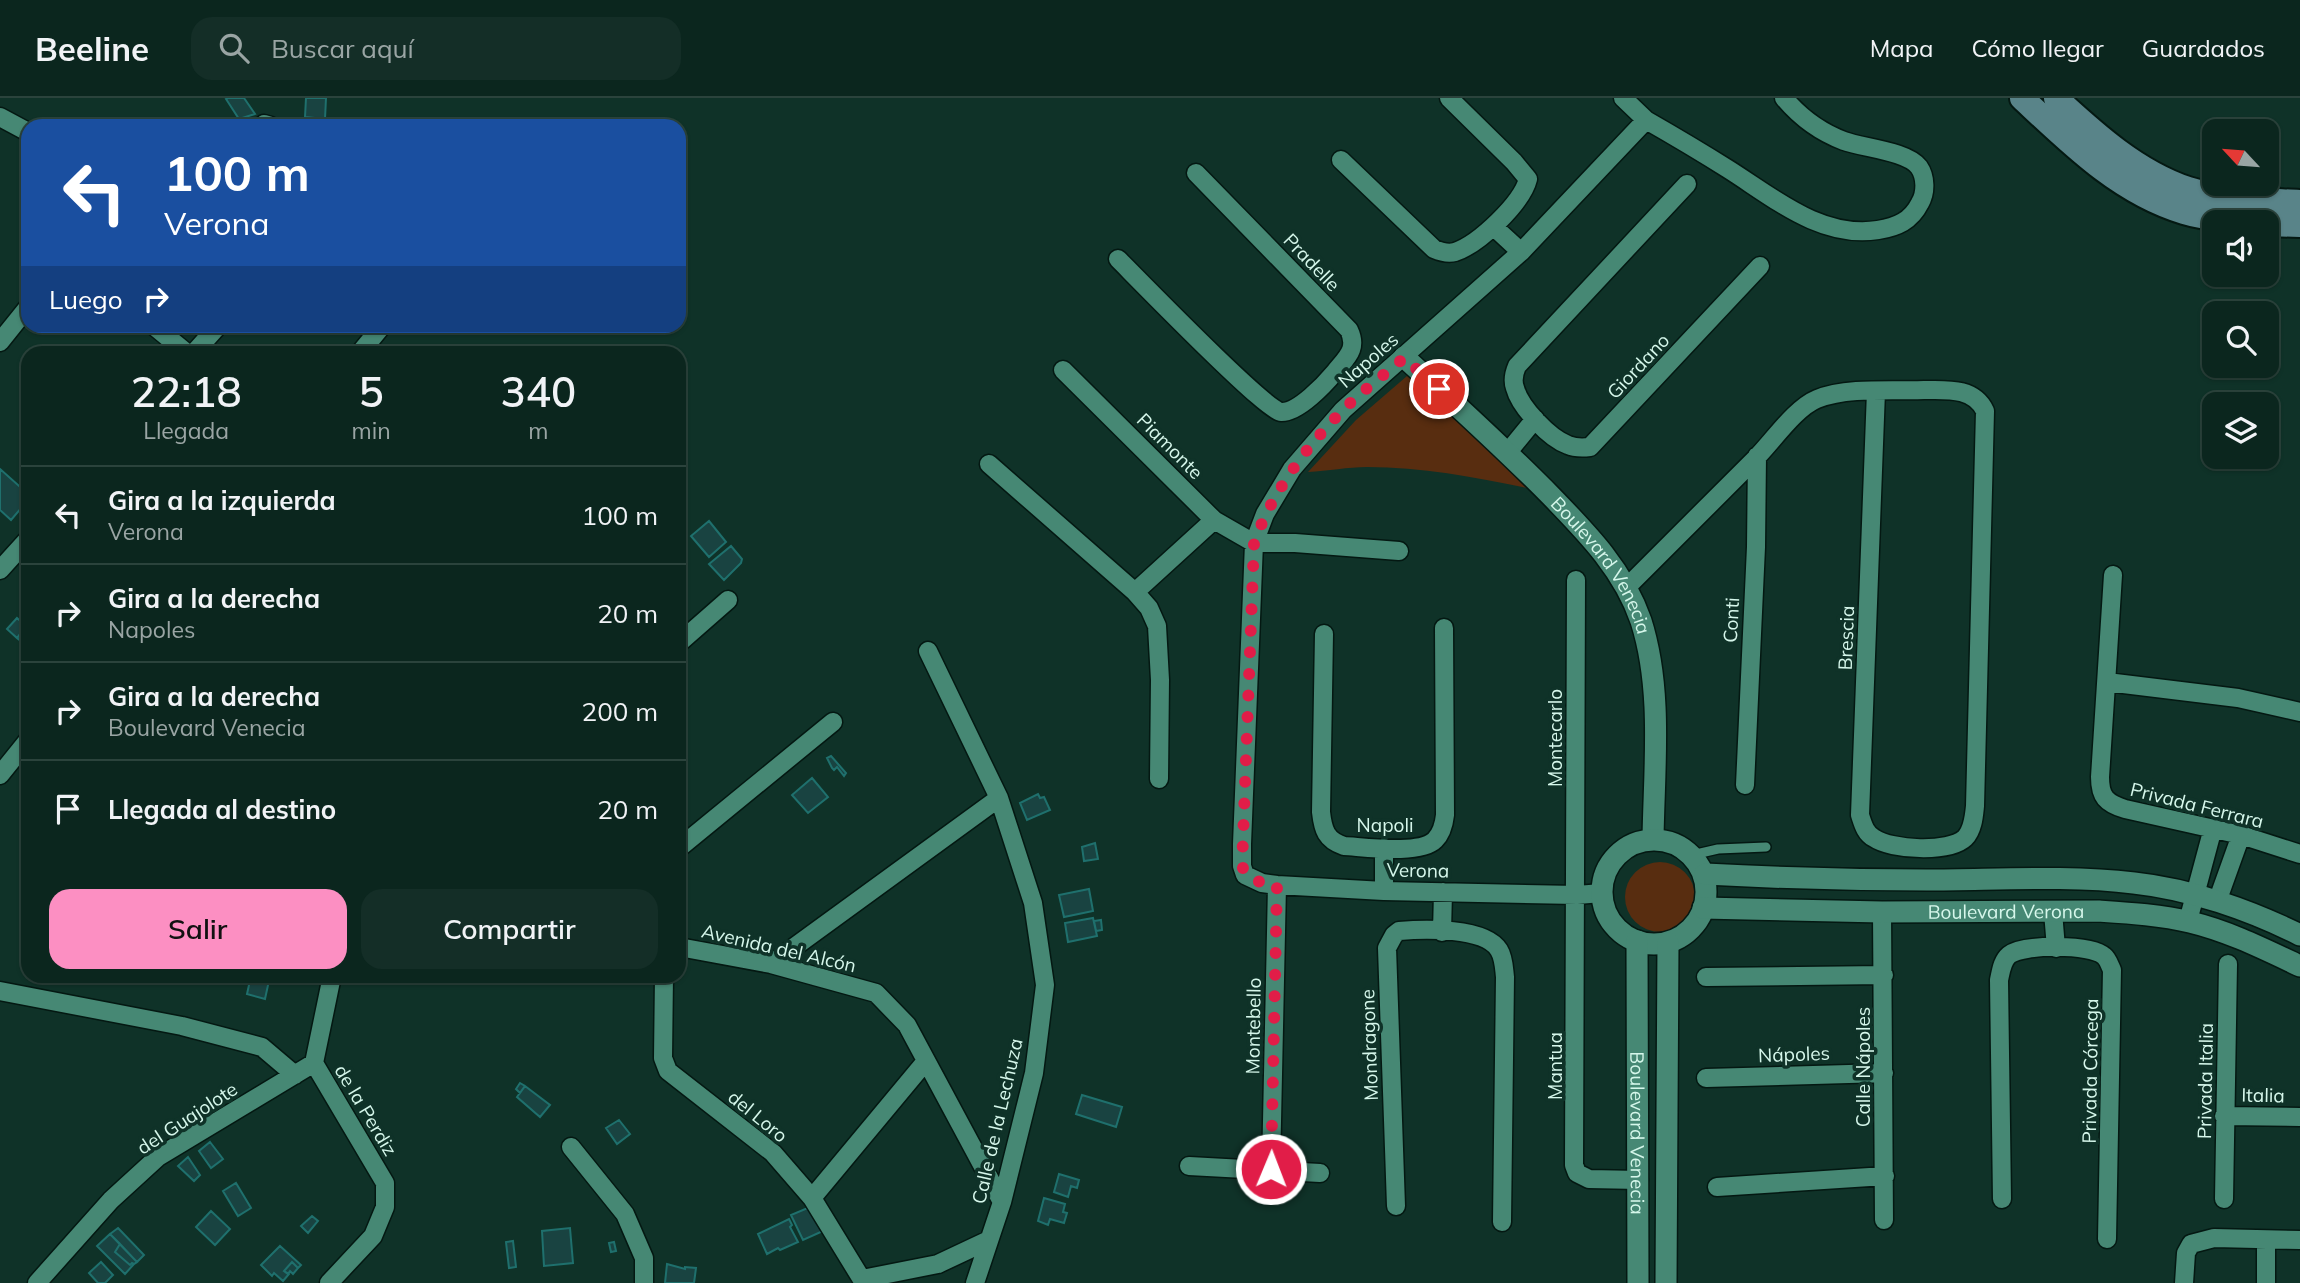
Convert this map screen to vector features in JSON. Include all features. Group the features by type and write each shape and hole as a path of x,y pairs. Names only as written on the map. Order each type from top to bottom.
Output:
{"main road":[{"path":"2022,98 2091,161 2126,186 2162,205 2188,201 2300,202"},
{"path":"2056,98 2106,142 2138,165 2171,183 2188,201 2212,210"},
{"path":"2279,224 2300,225"}],"street":[{"path":"1341,160 1434,248 1444,253 1453,253 1494,227 1526,188 1528,179 1449,98"},
{"path":"1623,98 1646,120 1811,221 1850,232 1868,232 1891,228 1912,217 1923,199 1925,183 1918,167 1902,156 1844,141 1817,128 1784,98"},
{"path":"0,117 21,128"},
{"name":"Napoles","path":"1242,866 1254,543 1265,514 1292,469 1343,410 1521,252 1646,120"},
{"name":"Pradelle","path":"1118,259 1275,411 1284,413 1291,410 1322,388 1352,349 1354,340 1349,330 1196,173"},
{"name":"Giordano","path":"1687,184 1517,366 1513,378 1515,388 1522,404 1535,419 1567,445 1590,447 1760,266"},
{"path":"1494,227 1521,252"},
{"path":"0,342 21,315"},
{"path":"163,333 180,346"},
{"path":"199,346 211,333"},
{"name":"Boulevard Venecia","path":"1404,358 1508,452 1594,540 1627,587 1641,622 1654,692 1653,839"},
{"name":"Piamonte","path":"1063,370 1214,520 1254,543"},
{"path":"1322,388 1343,410"},
{"path":"1627,587 1801,410 1817,399 1843,393 1877,391"},
{"name":"Brescia","path":"1877,391 1964,392 1981,402 1985,411 1973,822 1966,837 1951,844 1915,849 1884,844 1874,838 1867,833 1860,815 1877,391"},
{"path":"1508,452 1535,419"},
{"name":"Conti","path":"1745,785 1756,547 1757,457"},
{"path":"989,464 1135,592 1149,608 1157,626 1160,680 1159,779"},
{"path":"1135,592 1214,520"},
{"path":"1254,543 1295,543 1399,551"},
{"path":"0,570 21,547"},
{"name":"Privada Ferrara","path":"2113,575 2100,790 2114,806 2241,835 2300,854"},
{"name":"Montecarlo","path":"1577,580 1577,895"},
{"path":"686,637 728,600"},
{"name":"Napoli","path":"1324,634 1322,825 1333,842 1343,846 1384,848 1428,845 1436,839 1443,827 1447,798 1444,628"},
{"name":"Calle de la Lechuza","path":"928,651 999,798 1033,903 1045,985 1034,1073 1002,1202 975,1283"},
{"path":"2108,682 2264,702 2300,712"},
{"path":"686,842 833,722"},
{"path":"0,775 21,749"},
{"path":"771,964 999,798"},
{"path":"2188,921 2213,828"},
{"path":"2217,902 2241,835"},
{"path":"1653,839 1675,844 1692,855 1705,874 1707,893 1700,917 1692,928 1668,943 1657,944 1637,942 1619,931 1606,914 1602,893 1604,876 1623,849 1653,839"},
{"path":"1384,848 1384,891"},
{"path":"1915,849 1917,880"},
{"name":"Verona","path":"1242,866 1245,874 1252,879 1277,885 1384,891 1577,895 1602,893"},
{"name":"Boulevard Verona","path":"1705,874 2135,883 2217,902 2276,923 2300,935"},
{"name":"Montebello","path":"1271,1169 1277,885"},
{"path":"1443,892 1443,932 1473,934 1487,939 1500,952 1503,965 1502,1222"},
{"name":"Mantua","path":"1577,895 1574,1165 1577,1172 1589,1179 1639,1180"},
{"name":"Boulevard Verona","path":"1703,908 1882,912 2099,911 2188,921 2257,946 2300,966"},
{"name":"Calle Nápoles","path":"1882,912 1884,1220"},
{"path":"2053,912 2056,948"},
{"name":"Mondragone","path":"1396,1206 1387,948 1394,934 1399,931 1443,932"},
{"name":"Boulevard Venecia","path":"1637,942 1638,1283"},
{"name":"Boulevard Venecia","path":"1665,1283 1668,943"},
{"name":"Privada Córcega","path":"2001,1199 2001,971 2007,957 2025,948 2076,947 2096,951 2105,957 2112,970 2107,1239"},
{"name":"Avenida del Alcón","path":"686,948 771,964 876,993 907,1026 1002,1202"},
{"name":"Privada Italia","path":"2224,1199 2228,964"},
{"path":"1706,977 1884,975"},
{"path":"314,1063 331,983"},
{"name":"del Loro","path":"664,983 663,1058 668,1071 774,1153 812,1198 863,1281"},
{"path":"0,991 182,1026 261,1047 295,1075"},
{"path":"812,1198 926,1061"},
{"name":"del Guajolote","path":"37,1283 111,1199 158,1157 314,1063"},
{"name":"de la Perdiz","path":"314,1063 384,1183 385,1207 373,1236 329,1283"},
{"name":"Nápoles","path":"1706,1078 1884,1073"},
{"name":"Italia","path":"2224,1115 2300,1117"},
{"path":"571,1147 625,1214 644,1258 644,1283"},
{"path":"1189,1166 1320,1173"},
{"path":"1717,1187 1885,1176"},
{"path":"2184,1283 2186,1253 2191,1244 2214,1238 2300,1240"},
{"path":"863,1281 938,1264 989,1240"},
{"path":"2266,1241 2266,1283"}],"lane":[{"path":"1692,855 1718,849 1766,847"}],"shaded area":[{"path":"1407,376 1414,378 1527,488 1428,471 1387,467 1308,472 1356,420"},
{"path":"1667,862 1680,868 1689,877 1693,883 1693,911 1685,922 1674,930 1653,932 1635,922 1627,911 1625,890 1635,872 1646,864"}],"building":[{"path":"244,98 255,114 239,119 226,99"},
{"path":"306,98 326,98 325,119 305,117"},
{"path":"0,469 21,488 21,508 11,520 0,510"},
{"path":"709,521 726,542 709,557 691,536"},
{"path":"731,546 742,559 724,580 709,564"},
{"path":"17,618 21,622 21,634 17,638 7,629"},
{"path":"831,756 846,773 844,776 837,767 834,770 832,768 827,758"},
{"path":"812,778 828,797 808,813 792,795"},
{"path":"1038,794 1040,798 1044,797 1050,810 1027,820 1020,803"},
{"path":"1095,843 1098,859 1084,861 1082,847"},
{"path":"1089,889 1093,911 1064,917 1059,895"},
{"path":"1093,918 1097,936 1068,942 1065,923"},
{"path":"1101,920 1102,930 1096,931 1094,921"},
{"path":"249,983 268,983 265,999 247,994"},
{"path":"520,1083 525,1086 520,1093 516,1089"},
{"path":"525,1086 550,1105 540,1117 517,1097"},
{"path":"1082,1095 1122,1107 1116,1127 1076,1114"},
{"path":"619,1120 630,1134 617,1144 606,1128"},
{"path":"210,1142 223,1159 211,1168 199,1151"},
{"path":"188,1157 200,1175 194,1181 178,1166"},
{"path":"1059,1174 1079,1180 1077,1188 1071,1186 1068,1197 1054,1192"},
{"path":"236,1183 251,1208 238,1216 223,1191"},
{"path":"1044,1198 1065,1204 1063,1212 1067,1213 1064,1223 1050,1219 1048,1225 1038,1221"},
{"path":"810,1207 823,1231 803,1240 791,1215"},
{"path":"211,1211 230,1229 215,1245 196,1227"},
{"path":"312,1216 318,1221 308,1233 301,1226"},
{"path":"789,1219 798,1242 767,1254 758,1234"},
{"path":"118,1228 144,1255 137,1262 110,1234"},
{"path":"570,1228 573,1263 544,1266 542,1231"},
{"path":"110,1234 120,1244 115,1252 130,1265 134,1264 125,1274 97,1246"},
{"path":"513,1241 516,1267 509,1268 506,1242"},
{"path":"614,1242 616,1251 611,1252 609,1243"},
{"path":"120,1244 137,1262 130,1265 115,1252"},
{"path":"280,1246 301,1265 298,1268 292,1262 284,1271 289,1274 283,1281 274,1273 272,1276 261,1265"},
{"path":"101,1262 113,1275 105,1283 98,1283 89,1273"},
{"path":"292,1262 298,1268 293,1274 290,1271 288,1274 284,1271"},
{"path":"667,1264 685,1269 696,1268 694,1283 665,1283"}],"route":[{"path":"1271,1169 1277,885 1252,879 1245,874 1242,866 1254,543 1265,514 1292,469 1343,410 1404,358 1439,389"}]}
